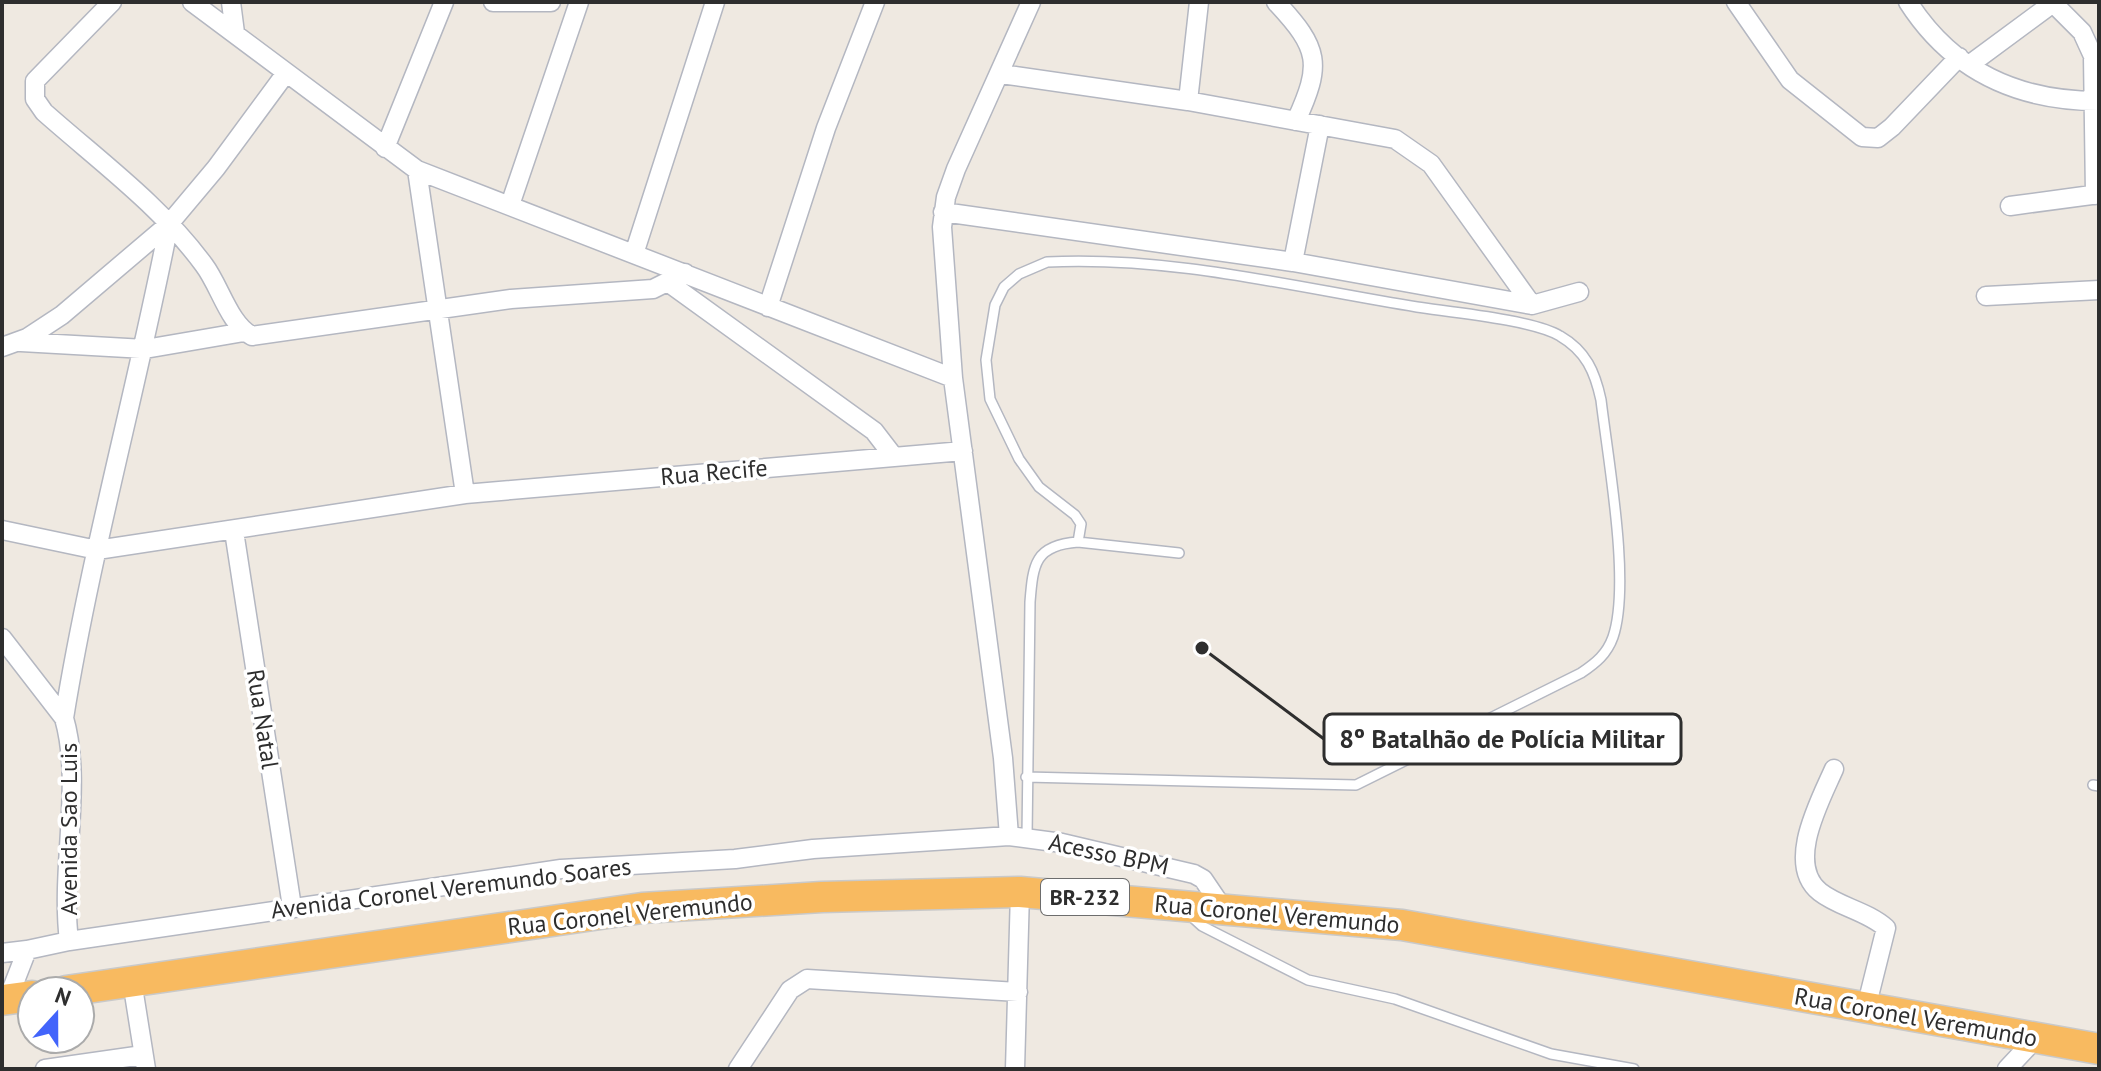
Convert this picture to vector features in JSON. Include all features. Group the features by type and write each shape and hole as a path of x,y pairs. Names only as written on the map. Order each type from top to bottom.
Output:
{"highway":[{"name":"Rua Coronel Veremundo","path":"96,986 642,908 822,897 1020,892 1222,907 1402,925 2099,1049"}],"street":[{"path":"112,2 35,81 35,99 44,112 169,224 204,266 244,332"},
{"path":"192,2 417,170 953,378"},
{"path":"231,2 235,33"},
{"path":"385,148 444,2"},
{"path":"493,2 551,2"},
{"path":"510,205 579,2"},
{"path":"634,254 715,2"},
{"path":"768,307 826,128 875,2"},
{"path":"1018,836 1003,758 953,378 943,212 956,169 1031,2"},
{"path":"1188,101 1199,2"},
{"path":"1276,2 1310,45 1315,60 1312,86 1296,121"},
{"path":"1736,2 1790,80 1862,137 1878,138 1964,61 2052,2 2082,32 2093,56 2097,194 2010,206"},
{"path":"1908,2 1964,61 2017,92 2058,101 2095,101"},
{"path":"10,344 62,315 169,224 216,168 286,73"},
{"path":"1001,74 1188,101 1395,139 1431,164 1532,305"},
{"path":"1293,262 1320,125"},
{"path":"417,170 465,494"},
{"path":"943,212 1293,262 1532,305 1579,292"},
{"path":"64,718 120,439 145,349 169,224"},
{"path":"10,344 145,349 244,332 259,338 511,299 622,293 669,283 685,273"},
{"path":"669,283 874,431 894,457"},
{"path":"1986,296 2099,290"},
{"name":"Rua Recife","path":"2,530 97,550 465,494 963,451"},
{"name":"Rua Natal","path":"234,531 292,907"},
{"path":"2,638 64,718"},
{"name":"Avenida Sao Luis","path":"64,718 71,752 64,902 69,941"},
{"path":"1834,769 1806,835 1807,876 1819,892 1886,928 1866,1008"},
{"name":"Acesso BPM","path":"1018,836 1194,874 1203,879 1222,907"},
{"name":"Avenida Coronel Veremundo Soares","path":"2,953 561,869 735,859 813,849 1018,836"},
{"path":"1015,1069 1020,892"},
{"path":"14,999 27,950"},
{"path":"738,1069 790,990 807,979 1018,992"},
{"path":"45,1069 144,1062 132,981"},
{"path":"2007,1069 2036,1038"}],"lane":[{"path":"1026,777 1364,784 1581,673 1601,659 1612,640 1620,611 1601,400 1595,373 1580,349 1557,334 1501,321 1163,263 1047,262 1019,274 1004,287 995,305 986,360 990,399 1019,459 1039,487 1075,515 1081,524 1078,542"},
{"path":"1018,836 1026,777 1032,576 1037,560 1048,548 1078,542 1179,553"},
{"path":"1176,904 1202,926 1308,980 1395,999 1551,1054 1634,1069"}],"place":[{"name":"8º Batalhão de Polícia Militar","path":"1202,648"}]}
